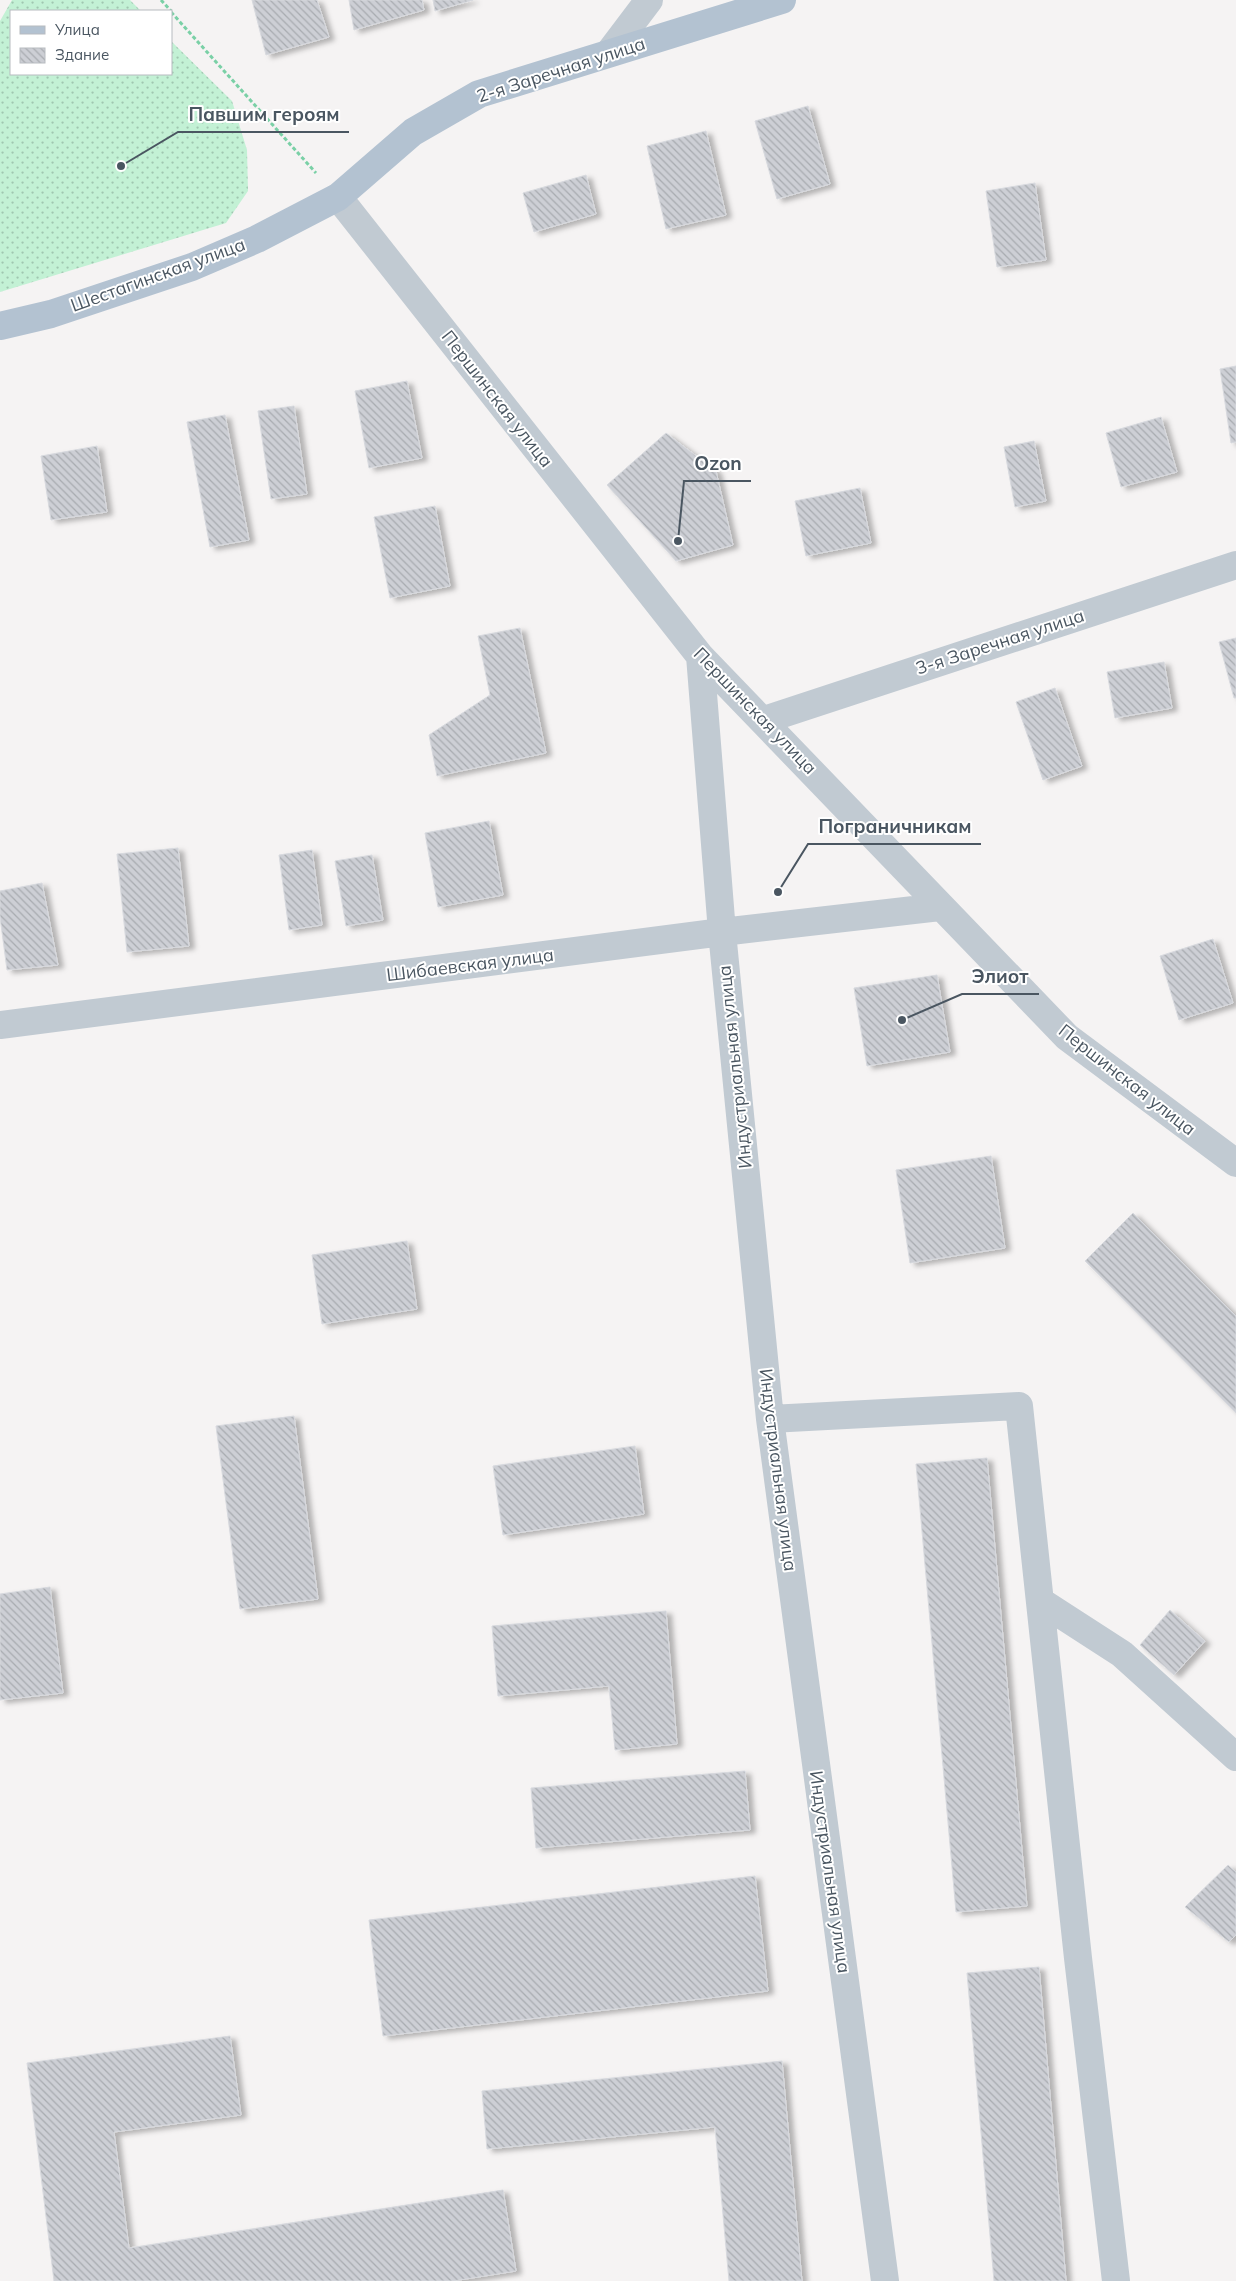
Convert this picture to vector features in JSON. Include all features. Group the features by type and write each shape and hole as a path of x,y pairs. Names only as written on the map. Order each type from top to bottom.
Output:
{"main road":[{"name":"2-я Заречная улица","path":"338,197 413,132 479,94 782,0"},
{"name":"Шестагинская улица","path":"0,326 51,314 192,267 257,239 338,197"}],"street":[{"path":"609,53 649,0"},
{"name":"Першинская улица","path":"338,197 700,656 764,720 940,907 1067,1037 1236,1163"},
{"name":"3-я Заречная улица","path":"764,720 1236,565"},
{"name":"Индустриальная улица","path":"700,656 722,932 770,1418 885,2281"},
{"name":"Шибаевская улица","path":"0,1025 722,932 940,907"},
{"path":"770,1418 1019,1406 1077,1948 1116,2281"},
{"path":"1040,1601 1122,1654 1236,1757"}],"path":[{"path":"160,0 169,10"},
{"path":"172,13 338,197"}],"green space":[{"path":"12,0 130,0 140,10 10,10 10,75 172,75 172,42 232,101 247,150 248,191 226,223 0,292 0,21"}],"building":[{"path":"252,0 317,0 329,37 266,55"},
{"path":"349,0 422,0 424,10 354,30"},
{"path":"433,0 473,0 435,11"},
{"path":"808,106 830,184 777,199 755,121"},
{"path":"706,131 726,215 666,229 647,146"},
{"path":"586,175 596,214 534,232 523,193"},
{"path":"1035,183 1046,260 997,267 986,191"},
{"path":"1236,366 1236,442 1231,443 1220,369"},
{"path":"407,381 422,458 369,468 355,391"},
{"path":"294,406 307,494 271,499 258,411"},
{"path":"225,415 249,540 210,547 187,422"},
{"path":"1161,417 1177,472 1121,487 1106,433"},
{"path":"666,433 716,471 733,545 676,561 607,485"},
{"path":"1034,441 1046,501 1015,507 1004,447"},
{"path":"97,446 107,512 51,520 41,456"},
{"path":"860,488 871,543 806,556 795,501"},
{"path":"435,506 450,586 390,598 374,517"},
{"path":"520,628 546,753 437,776 429,735 490,695 478,636"},
{"path":"1236,638 1236,698 1234,698 1219,642"},
{"path":"1164,662 1172,708 1115,718 1107,672"},
{"path":"1055,688 1082,766 1043,780 1016,702"},
{"path":"489,821 503,895 438,907 425,833"},
{"path":"178,848 189,946 127,952 117,854"},
{"path":"312,850 322,925 289,930 279,855"},
{"path":"372,855 383,920 346,926 335,861"},
{"path":"42,883 58,965 7,970 0,917 0,891"},
{"path":"1213,939 1233,1003 1179,1020 1160,956"},
{"path":"937,975 950,1052 867,1066 854,988"},
{"path":"991,1156 1005,1248 910,1263 896,1170"},
{"path":"1133,1213 1236,1316 1236,1413 1085,1261"},
{"path":"407,1241 417,1309 322,1324 312,1255"},
{"path":"294,1416 318,1599 240,1609 216,1426"},
{"path":"635,1446 644,1514 503,1535 493,1466"},
{"path":"987,1458 1027,1906 956,1912 916,1464"},
{"path":"50,1587 63,1693 0,1700 0,1594"},
{"path":"1170,1610 1205,1641 1174,1675 1140,1645"},
{"path":"666,1611 677,1744 615,1750 609,1686 498,1696 492,1626"},
{"path":"745,1771 750,1830 536,1848 531,1788"},
{"path":"1228,1865 1236,1872 1236,1935 1229,1942 1185,1907"},
{"path":"755,1876 768,1991 383,2036 369,1920"},
{"path":"1039,1967 1066,2281 994,2281 967,1973"},
{"path":"230,2036 241,2115 114,2132 129,2248 503,2190 516,2271 453,2281 54,2281 27,2063"},
{"path":"782,2061 802,2281 729,2281 715,2127 487,2149 482,2091"}],"place":[{"name":"Павшим героям","path":"121,166"},
{"name":"Ozon","path":"678,541"},
{"name":"Пограничникам","path":"778,892"},
{"name":"Элиот","path":"902,1020"}]}
